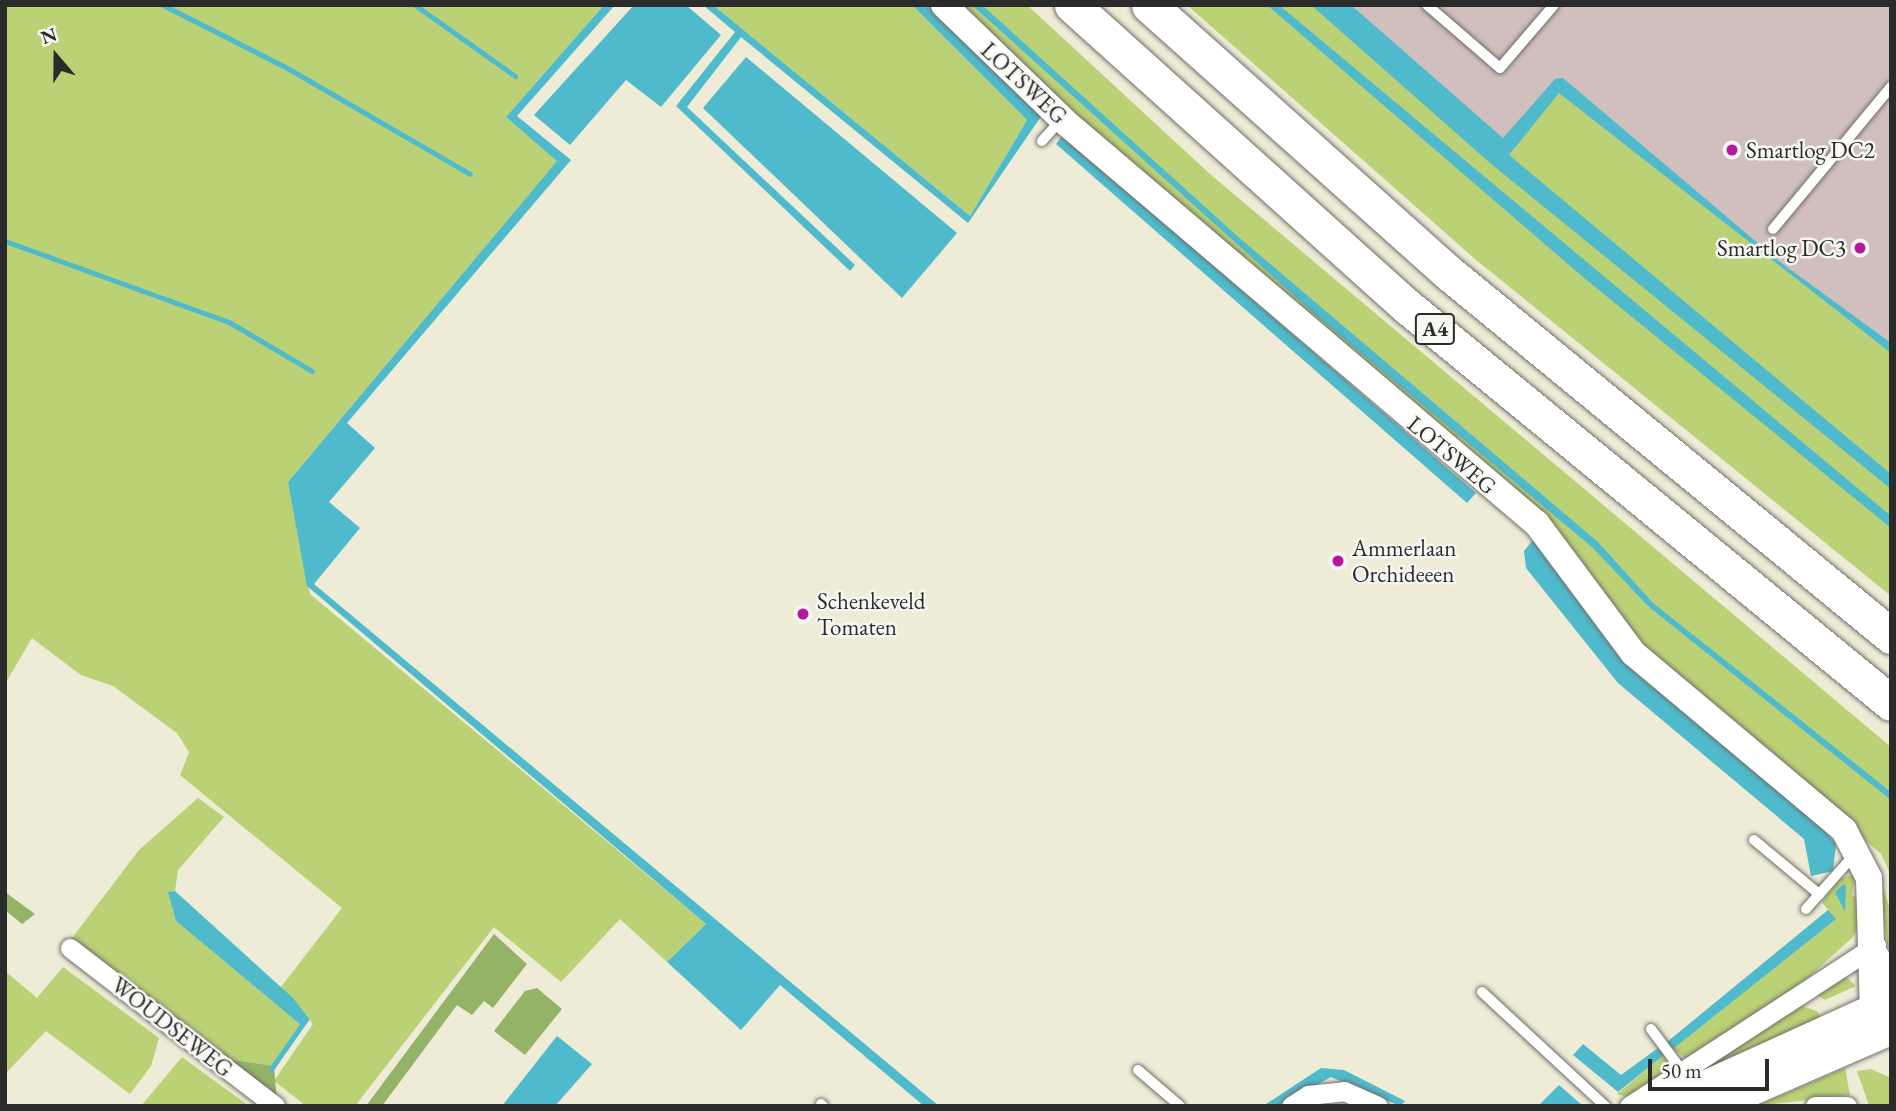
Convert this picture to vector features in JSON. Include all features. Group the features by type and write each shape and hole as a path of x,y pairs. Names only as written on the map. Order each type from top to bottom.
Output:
{"highway":[{"name":"A4","path":"1072,5 1409,308 1891,703"},
{"name":"A4","path":"1149,5 1450,274 1891,636"}],"main road":[{"path":"1661,1106 1886,1019"},
{"path":"1716,1106 1886,1019"}],"street":[{"name":"LOTSWEG","path":"944,5 1062,118 1536,524 1633,653 1828,813 1857,850 1869,878 1876,951 1868,975 1886,1019"},
{"name":"WOUDSEWEG","path":"70,948 275,1106"},
{"path":"1629,1106 1876,951"},
{"path":"1291,1106 1308,1095 1344,1091 1378,1106"},
{"path":"1815,1106 1847,1106"}],"lane":[{"path":"1427,5 1500,68 1553,5"},
{"path":"1773,229 1891,87"},
{"path":"1042,141 1062,118"},
{"path":"1754,840 1819,894"},
{"path":"1806,909 1857,850"},
{"path":"1482,992 1605,1106"},
{"path":"1651,1029 1684,1073"},
{"path":"1138,1070 1180,1106"}],"shaded area":[{"path":"1328,5 1891,5 1891,477"}],"green space":[{"path":"5,5 604,5 506,117 558,160 288,482 310,594 706,924 667,962 620,919 561,982 494,927 355,1106 306,1106 274,1081 313,1024 281,987 342,908 180,775 189,752 177,733 113,686 81,675 32,638 5,684"},
{"path":"713,5 912,5 1027,120 970,216"},
{"path":"953,5 1027,5 1211,175 1891,747 1891,875 1881,854 1627,630 1349,359"},
{"path":"1187,5 1311,5 1891,482 1891,596 1475,259"},
{"path":"1558,92 1891,353 1891,474 1509,156"},
{"path":"198,798 224,817 178,870 175,891 169,892 176,921 302,1026 274,1066 233,1060 66,946 139,850"},
{"path":"1876,863 1891,913 1891,954 1887,943"},
{"path":"1855,874 1852,896 1860,898 1860,926 1852,938 1792,992 1686,1059 1673,1049 1835,919 1822,902 1841,878"},
{"path":"5,892 35,914 22,924 5,910"},
{"path":"494,934 527,964 493,1008 484,1001 472,1015 457,1005 382,1106 366,1106"},
{"path":"63,967 159,1038 151,1066 130,1094 46,1031 5,1074 5,971 37,998"},
{"path":"1843,974 1856,986 1825,1000 1813,992"},
{"path":"133,983 233,1060 274,1066 277,1102 123,989"},
{"path":"537,988 562,1009 525,1055 494,1031 525,991"},
{"path":"1799,1005 1817,1011 1824,1024 1649,1106"},
{"path":"1664,1055 1671,1070 1628,1097 1617,1094"},
{"path":"182,1057 249,1106 141,1106"},
{"path":"1845,1068 1850,1095 1757,1106"},
{"path":"1871,1069 1891,1078 1891,1106 1869,1106 1857,1071"}],"water":[{"path":"604,5 615,5 517,116 571,160 347,423 375,448 329,502 360,528 314,584 939,1106 924,1106 780,985 741,1030 667,962 706,924 307,586 288,482 557,161 506,117"},
{"path":"634,5 686,5 721,35 661,107 626,80 570,145 534,115"},
{"path":"703,5 713,5 970,216 1027,120 912,5 931,5 1042,115 968,223 741,37 687,107 855,265 850,271 676,106 735,32"},
{"path":"972,5 982,5 1236,235 1598,542 1653,603 1891,792 1891,800 1649,607 1593,548 1320,319"},
{"path":"1267,5 1279,5 1891,516 1891,528 1583,277"},
{"path":"1311,5 1351,5 1503,138 1555,79 1563,78 1780,262 1891,343 1891,353 1559,93 1509,155 1891,474 1891,489 1490,163"},
{"path":"746,57 957,233 902,298 703,108"},
{"path":"1063,135 1476,493 1467,503 1056,144"},
{"path":"1533,540 1617,653 1812,816 1836,844 1833,871 1811,876 1804,839 1618,683 1526,568 1524,551"},
{"path":"1844,884 1846,887 1845,912 1835,892"},
{"path":"175,891 293,998 306,1015 302,1026 176,921 168,892"},
{"path":"1828,910 1836,919 1673,1049 1667,1042"},
{"path":"557,1036 592,1064 555,1106 502,1106"},
{"path":"1583,1044 1621,1075 1658,1048 1664,1055 1618,1092 1573,1055"},
{"path":"1321,1068 1344,1070 1405,1101 1400,1106 1331,1077 1279,1106 1263,1106"},
{"path":"1559,1085 1583,1106 1538,1106"}],"waterway":[{"path":"163,5 289,69 470,174"},
{"path":"415,5 515,76"},
{"path":"5,241 229,322 312,371"},
{"path":"271,1069 306,1019 302,1015"}],"place":[{"name":"Smartlog DC2","path":"1732,150"},
{"name":"Smartlog DC3","path":"1860,248"},
{"name":"Ammerlaan Orchideeen","path":"1338,561"},
{"name":"Schenkeveld Tomaten","path":"803,614"}]}
